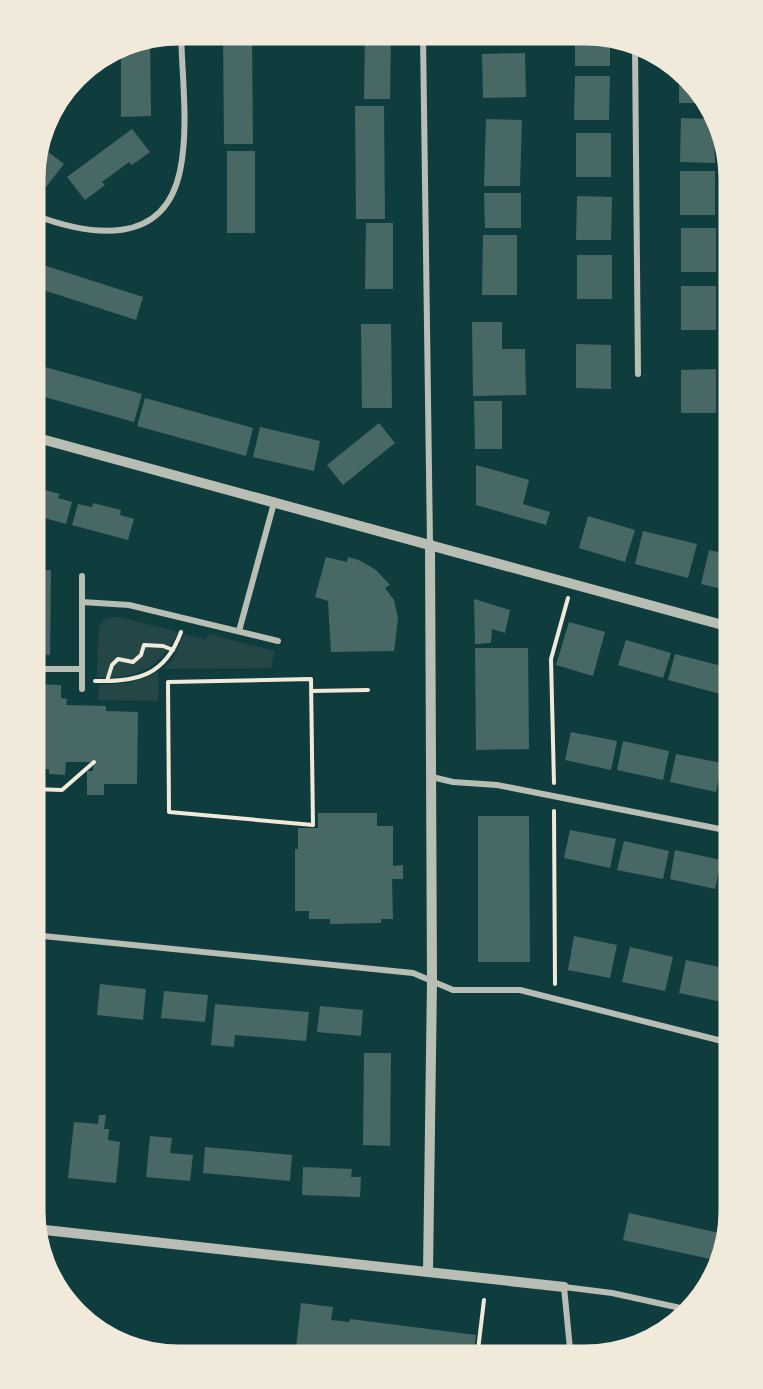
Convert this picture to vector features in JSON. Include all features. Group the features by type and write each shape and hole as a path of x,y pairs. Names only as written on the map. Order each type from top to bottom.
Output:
{"street":[{"path":"44,218 61,225 93,232 118,231 141,225 160,210 174,192 181,170 183,141 181,44"},
{"path":"423,44 432,777 428,1272"},
{"path":"635,54 638,374"},
{"path":"44,441 720,624"},
{"path":"239,631 274,503"},
{"path":"82,576 82,689"},
{"path":"82,602 117,603 278,641"},
{"path":"44,669 82,669"},
{"path":"432,777 453,782 497,785 719,829"},
{"path":"44,936 413,973 453,990 520,990 719,1040"},
{"path":"45,1230 564,1287 612,1293 678,1307"},
{"path":"564,1287 570,1346"}],"path":[{"path":"82,681 140,678 163,663 173,650 185,618"},
{"path":"107,681 108,673 118,659 124,663 134,662 141,655 144,645 163,646 173,650"},
{"path":"311,679 311,691 313,825 169,812 168,682 311,679"},
{"path":"311,691 368,690"},
{"path":"44,789 62,790 94,762"},
{"path":"478,1346 484,1300"}],"shaded area":[{"path":"119,617 178,632 164,654 146,669 124,677 97,677 99,626 107,618"},
{"path":"184,634 206,640 208,634 275,651 271,668 162,669 172,661"},
{"path":"158,672 158,701 98,700 99,685 129,683"}],"building":[{"path":"223,44 252,44 253,144 224,144"},
{"path":"365,44 391,44 390,99 364,99"},
{"path":"575,44 610,46 610,66 575,66"},
{"path":"150,47 151,116 121,117 121,57"},
{"path":"525,53 526,97 483,98 482,54"},
{"path":"575,76 610,76 609,120 574,120"},
{"path":"679,83 696,103 679,103"},
{"path":"355,106 384,106 385,219 356,219"},
{"path":"681,118 706,119 714,142 715,163 680,162"},
{"path":"486,119 522,120 520,186 484,186"},
{"path":"132,129 150,152 132,165 129,162 102,182 105,185 85,200 67,177"},
{"path":"576,133 611,133 611,177 576,177"},
{"path":"46,151 64,164 46,187 44,179"},
{"path":"227,151 255,151 255,233 227,233"},
{"path":"680,171 715,171 715,215 680,215"},
{"path":"484,193 521,193 521,228 485,228"},
{"path":"577,196 612,197 611,240 576,240"},
{"path":"366,223 393,223 393,289 365,289"},
{"path":"681,228 716,228 716,272 681,272"},
{"path":"483,235 517,235 517,295 482,295"},
{"path":"577,255 612,255 612,299 577,299"},
{"path":"44,265 143,297 136,320 44,290"},
{"path":"681,286 716,286 716,330 681,330"},
{"path":"472,322 502,322 502,349 525,349 526,395 473,396"},
{"path":"361,324 391,324 392,408 362,408"},
{"path":"576,344 611,345 611,389 576,388"},
{"path":"44,367 142,394 134,422 44,397"},
{"path":"716,369 716,413 681,413 681,370"},
{"path":"145,398 253,428 246,456 137,426"},
{"path":"474,401 502,401 502,449 475,449"},
{"path":"379,423 395,443 343,485 327,465"},
{"path":"260,427 320,441 314,471 253,457"},
{"path":"476,465 529,480 523,504 550,512 546,525 476,505"},
{"path":"44,490 60,494 58,498 72,502 66,524 44,518"},
{"path":"93,503 121,510 120,515 134,519 128,540 72,525 78,504 92,507"},
{"path":"588,516 635,530 625,562 579,548"},
{"path":"643,531 697,544 688,578 635,564"},
{"path":"709,550 720,553 720,588 701,584"},
{"path":"326,557 347,562 348,557 359,560 376,570 390,585 385,588 394,600 398,618 394,651 331,652 328,601 315,597"},
{"path":"44,570 51,570 50,655 44,655"},
{"path":"474,599 510,610 505,633 492,629 491,643 475,644"},
{"path":"569,622 605,632 593,676 556,665"},
{"path":"626,640 671,653 663,678 618,665"},
{"path":"475,648 528,648 529,749 476,750"},
{"path":"675,654 720,665 720,694 668,680"},
{"path":"44,684 61,685 61,698 67,699 66,705 106,706 106,711 138,712 137,784 104,784 104,795 87,795 87,771 93,771 94,762 66,762 65,775 49,774 49,769 44,769"},
{"path":"571,732 617,741 611,770 565,760"},
{"path":"623,741 669,751 663,780 617,770"},
{"path":"676,754 719,762 716,792 670,782"},
{"path":"318,813 377,813 377,826 393,826 393,866 403,865 403,879 392,879 393,919 381,919 381,923 330,924 330,919 309,919 309,911 295,911 295,849 298,849 298,828 318,828"},
{"path":"478,816 529,816 530,962 478,962"},
{"path":"570,830 616,839 610,868 564,858"},
{"path":"624,841 669,851 663,879 617,870"},
{"path":"675,850 719,860 715,889 670,879"},
{"path":"574,936 617,945 610,978 568,970"},
{"path":"630,947 673,957 665,991 622,982"},
{"path":"686,960 719,967 719,1001 679,993"},
{"path":"100,984 146,989 143,1020 97,1015"},
{"path":"164,991 208,995 205,1022 161,1018"},
{"path":"215,1004 309,1012 306,1041 235,1035 234,1047 211,1045"},
{"path":"320,1006 363,1010 361,1036 317,1032"},
{"path":"364,1053 391,1053 390,1146 363,1145"},
{"path":"99,1115 106,1115 104,1129 109,1129 108,1140 120,1142 116,1183 68,1178 74,1122 98,1124"},
{"path":"150,1136 172,1138 170,1153 193,1155 190,1181 146,1177"},
{"path":"205,1147 292,1155 290,1181 203,1173"},
{"path":"303,1167 352,1169 351,1177 361,1177 360,1197 302,1195"},
{"path":"629,1213 717,1233 710,1259 623,1240"},
{"path":"301,1303 333,1307 331,1320 349,1322 350,1319 476,1335 475,1346 296,1346"}]}
